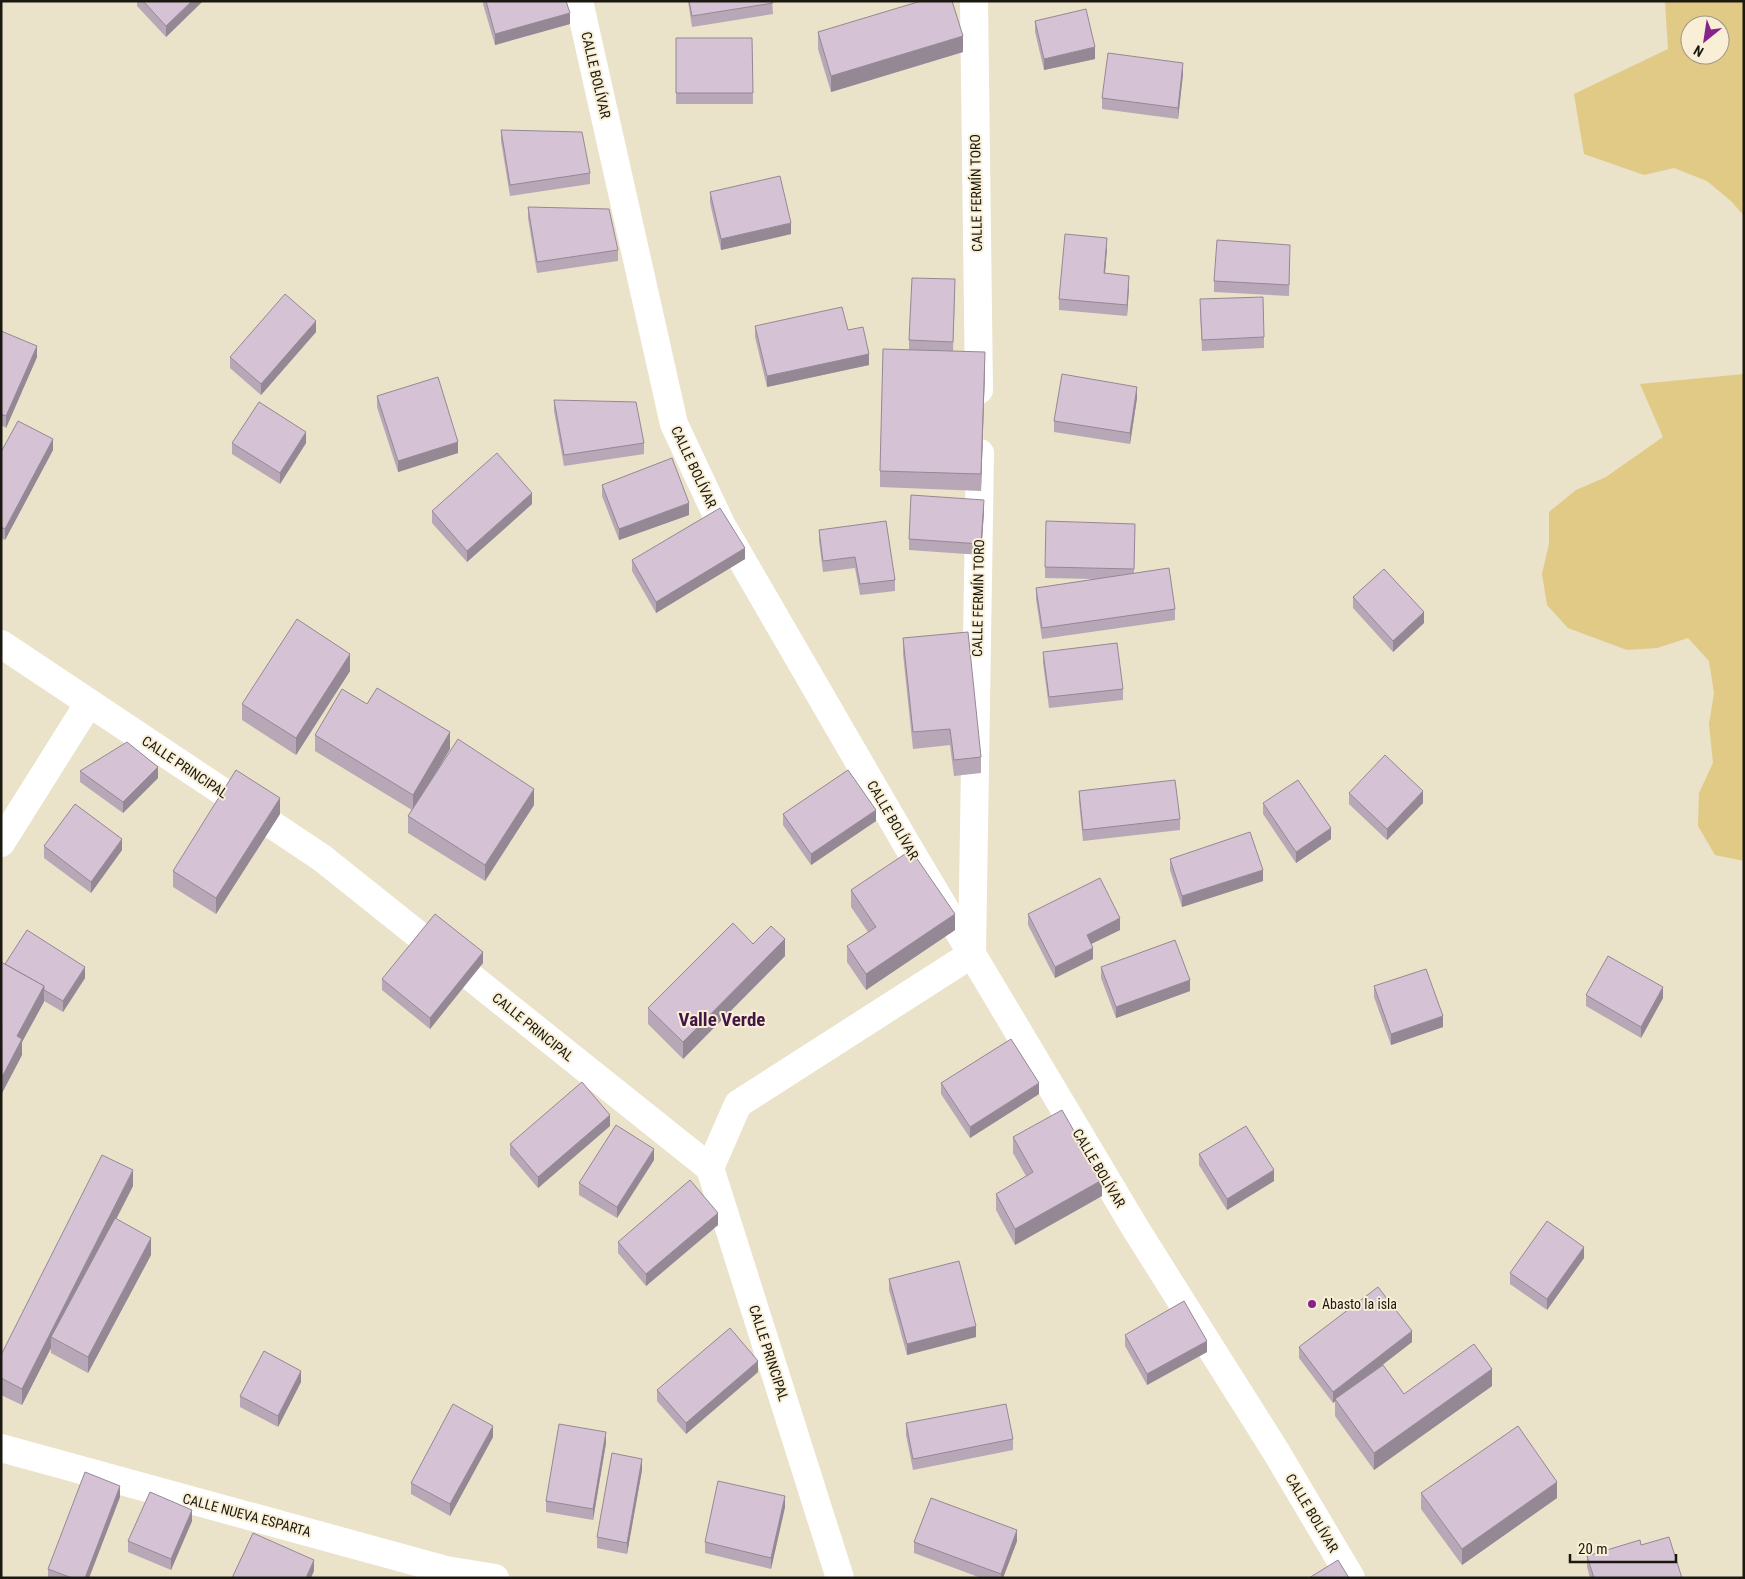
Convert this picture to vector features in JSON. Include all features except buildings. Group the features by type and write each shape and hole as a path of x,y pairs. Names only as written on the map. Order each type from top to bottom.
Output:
{"street":[{"name":"CALLE BOLÍVAR","path":"579,1 674,424 721,524 1136,1231 1275,1450 1351,1578"},
{"name":"CALLE FERMÍN TORO","path":"972,954 980,423 974,1"},
{"name":"CALLE PRINCIPAL","path":"1,644 322,858 710,1168 840,1578"},
{"path":"1,843 89,703"},
{"path":"710,1168 738,1104 972,954"},
{"name":"CALLE NUEVA ESPARTA","path":"1,1448 446,1570 495,1578"}],"shaded area":[{"path":"1665,1 1744,1 1744,216 1732,202 1707,181 1674,168 1644,175 1584,154 1574,94 1668,49"},
{"path":"1744,374 1744,861 1715,855 1698,826 1699,793 1713,763 1709,724 1714,693 1709,661 1688,638 1657,648 1627,650 1568,628 1547,605 1542,574 1549,544 1549,512 1576,490 1606,477 1663,437 1640,384"}],"place":[{"name":"Abasto la isla","path":"1312,1304"}],"district":[{"name":"Valle Verde","path":"722,1019"}]}
